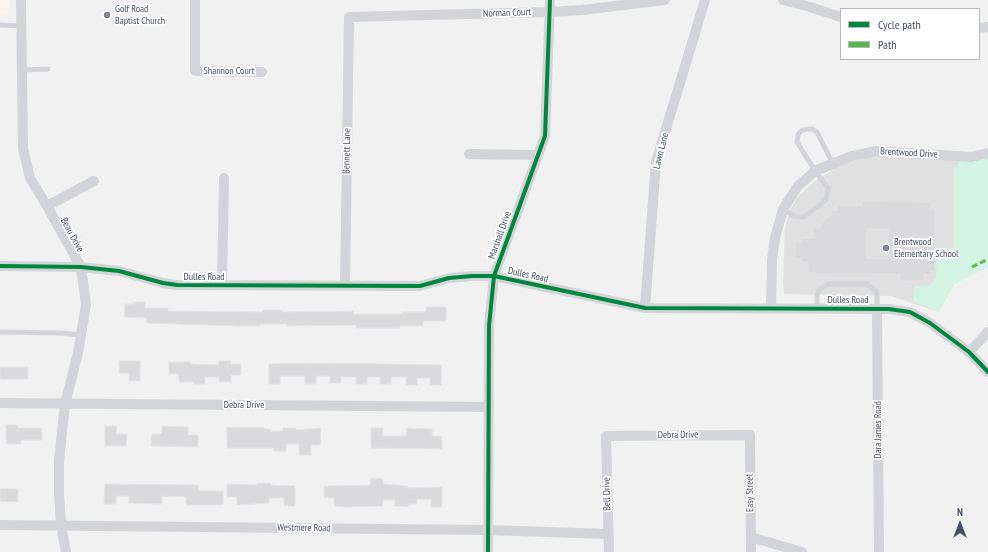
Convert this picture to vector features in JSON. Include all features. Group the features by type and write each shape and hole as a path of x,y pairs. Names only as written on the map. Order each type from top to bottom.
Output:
{"street":[{"name":"Beau Drive","path":"21,0 23,149 30,178 81,267 86,305 78,353 65,404 59,461 61,526 66,552"},
{"name":"Shannon Court","path":"195,0 195,71 262,72"},
{"name":"Marshall Drive","path":"488,552 489,326 494,276 545,136 550,0"},
{"name":"Norman Court","path":"349,17 550,12 582,10 665,0"},
{"name":"Lawn Lane","path":"645,308 656,162 705,0"},
{"path":"784,0 840,17"},
{"name":"Bennett Lane","path":"345,285 349,17"},
{"name":"Brentwood Drive","path":"771,308 774,238 783,209 798,186 815,171 852,156 877,151 971,157 988,153"},
{"path":"469,154 537,155"},
{"path":"222,285 224,178"},
{"path":"47,206 94,181"},
{"name":"Dulles Road","path":"0,266 81,267 119,271 163,283 222,285 420,286 448,278 494,276 645,308 877,308 910,312 930,323 969,352 988,372"},
{"name":"Dara James Road","path":"877,308 878,552"},
{"path":"969,352 988,332"},
{"name":"Debra Drive","path":"0,403 488,407"},
{"name":"Debra Drive","path":"606,436 750,434"},
{"name":"Easy Street","path":"750,434 751,552"},
{"name":"Bell Drive","path":"606,436 609,552"},
{"name":"Westmere Road","path":"0,525 488,530 608,534"},
{"path":"751,537 802,552"}],"lane":[{"path":"0,25 22,26"},
{"path":"22,70 48,69"},
{"path":"783,209 794,216 804,218 826,200 828,188 815,171 797,142 801,131 812,129 816,132 833,164"},
{"path":"817,308 819,290 823,286 828,284 867,284 876,291 877,308"},
{"path":"0,332 61,333 81,335"}],"shaded area":[{"path":"0,0 9,0 9,15 0,15"},
{"name":"Brentwood Elementary School","path":"876,155 958,161 988,267 954,284 939,312 891,296 784,294 785,228 790,210 797,198 815,181 842,164"}],"green space":[{"path":"988,157 988,267 954,284 939,312 913,301 915,286 929,286 936,279 937,248 954,248 954,167 958,167 958,161"}],"building":[{"path":"862,201 931,202 931,208 935,208 935,271 931,271 931,274 924,274 924,281 900,281 900,274 808,273 808,262 801,262 801,258 795,258 795,242 801,242 802,239 813,238 813,228 819,228 824,220 831,215 831,210 838,210 838,205 862,205","holes":["867,229 888,229 888,259 866,258"]},
{"path":"133,302 145,302 145,308 168,308 168,311 353,311 353,314 403,314 403,312 426,312 426,307 446,307 446,321 423,321 423,326 400,326 400,328 356,328 356,325 287,326 287,324 260,324 260,326 240,326 147,323 147,318 124,317 125,304 133,304"},
{"path":"119,361 140,361 140,381 129,381 129,373 119,373"},
{"path":"219,361 231,361 231,364 241,364 241,375 231,375 231,382 219,382 219,377 205,377 205,384 194,384 194,382 179,382 179,374 169,374 169,362 191,362 191,364 219,365"},
{"path":"320,363 442,365 441,385 430,385 430,378 417,378 417,385 406,385 406,377 391,377 391,384 380,384 380,377 367,377 367,384 356,384 356,377 341,377 341,383 330,383 330,376 316,376 316,384 305,384 305,376 280,376 280,384 269,384 269,364"},
{"path":"0,367 28,367 28,379 0,379"},
{"path":"6,425 18,425 18,428 42,428 42,440 21,440 21,444 6,444"},
{"path":"105,426 117,426 116,434 127,434 126,446 105,446"},
{"path":"162,426 188,427 188,435 198,435 198,447 151,446 152,434 162,434"},
{"path":"227,427 265,428 270,429 270,431 283,431 283,428 296,428 296,430 321,428 320,445 311,445 311,455 299,455 299,444 286,444 286,452 274,451 274,448 227,448"},
{"path":"371,428 383,428 382,436 406,436 406,428 432,429 432,436 442,436 442,449 371,448"},
{"path":"371,478 383,479 383,484 408,486 408,488 442,487 442,507 431,507 431,499 417,499 417,504 408,504 408,507 395,506 395,500 383,500 382,506 345,507 334,506 334,498 324,498 324,486 370,485"},
{"path":"257,483 295,486 295,506 284,506 284,498 269,498 269,503 237,505 237,497 227,497 227,484 257,485"},
{"path":"105,484 198,485 198,491 223,491 223,505 186,505 186,497 162,496 162,504 129,503 129,496 116,496 116,504 104,504"},
{"path":"0,489 18,489 18,502 0,501"}],"marked path":[{"path":"972,267 988,259"}],"cycle path":[{"path":"488,552 489,326 494,276 545,136 550,0"},
{"path":"0,266 81,267 119,271 163,283 177,285 420,286 449,278 494,276 645,308 889,309 910,312 930,323 969,352 988,372"}],"place":[{"name":"Golf Road Baptist Church","path":"107,15"},
{"name":"Brentwood Elementary School","path":"886,248"}]}
